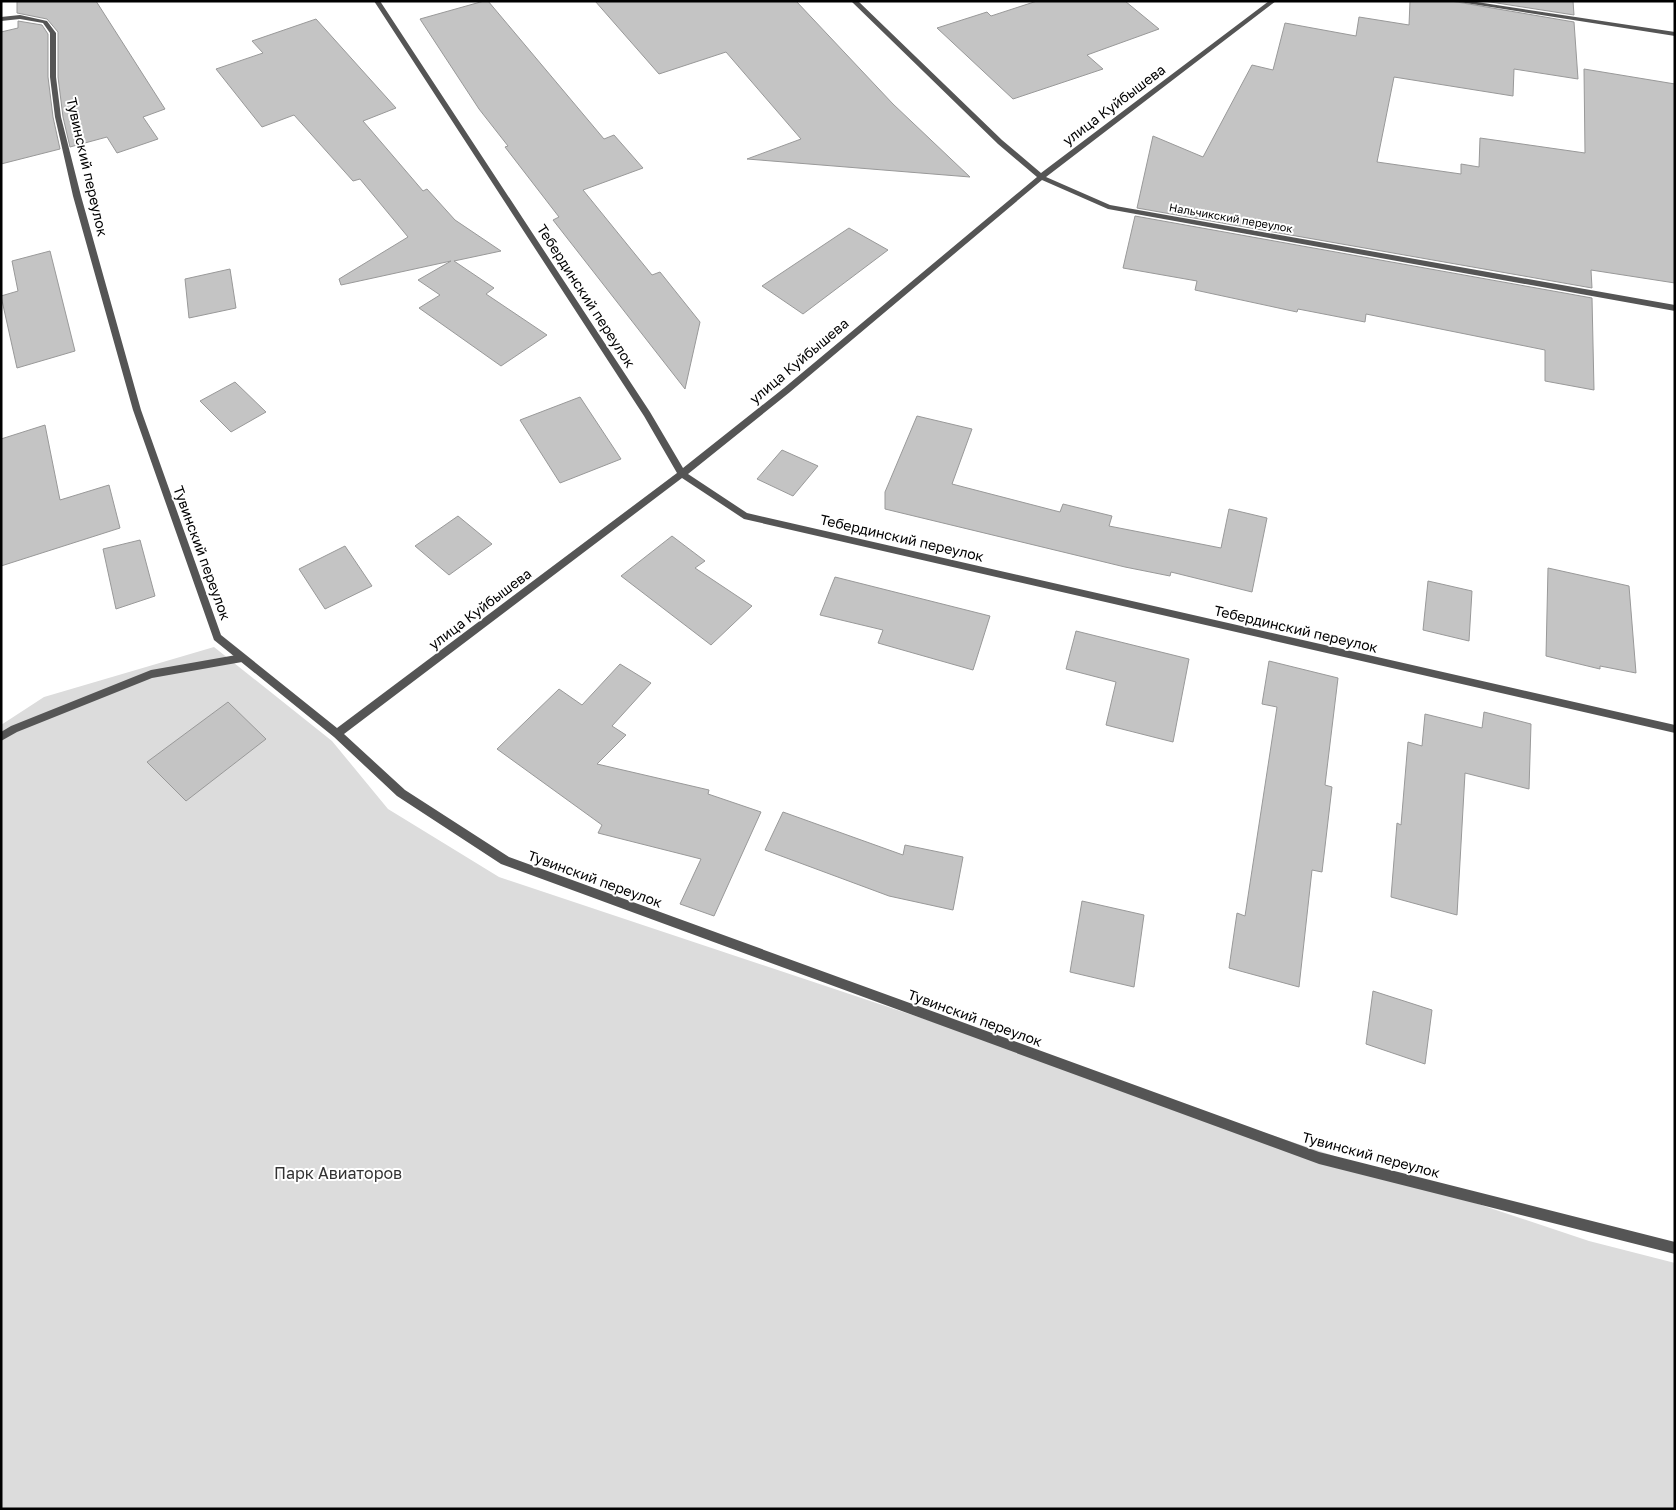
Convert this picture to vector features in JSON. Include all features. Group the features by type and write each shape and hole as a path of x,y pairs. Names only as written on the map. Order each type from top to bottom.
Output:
{"street":[{"name":"Тебердинский переулок","path":"377,1 647,414 682,474 744,516 1675,729"},
{"name":"Нальчикский переулок","path":"854,1 1000,142 1041,177 1108,207 1675,308"},
{"name":"улица Куйбышева","path":"337,734 682,474 787,390 1041,177 1273,1"},
{"path":"1456,1 1675,34"},
{"name":"Тувинский переулок","path":"1,19 20,17 46,22 54,32 54,77 58,117 77,196 137,410 217,637 337,734 401,793 505,861 1319,1158 1675,1248"},
{"path":"1,737 151,674 242,658"}],"green space":[{"name":"Парк Авиаторов","path":"214,647 332,741 388,809 499,877 1589,1241 1675,1263 1675,1509 1,1509 1,725 44,697"}],"building":[{"path":"17,1 96,1 165,109 143,117 158,139 117,153 107,137 70,147 63,117 58,77 58,32 47,19 17,13"},
{"path":"488,1 604,139 614,135 643,168 583,190 652,275 660,272 700,322 685,389 553,220 559,217 505,147 508,146 479,109 420,19"},
{"path":"595,1 796,1 893,104 970,177 747,159 801,139 726,52 659,74"},
{"path":"1037,1 1125,1 1159,29 1087,55 1103,69 1013,99 937,28 987,12 991,16"},
{"path":"1410,1 1451,1 1574,22 1578,79 1514,69 1513,96 1394,77 1377,162 1461,174 1461,164 1479,167 1480,138 1585,153 1584,69 1675,84 1675,283 1591,270 1592,288 1137,208 1153,136 1203,157 1252,65 1273,70 1285,23 1356,36 1359,17 1409,25"},
{"path":"1484,1 1573,1 1574,15"},
{"path":"316,19 396,108 363,121 423,191 427,189 455,220 501,251 454,261 494,288 486,294 547,335 501,366 419,308 440,295 418,280 451,261 341,285 339,279 408,237 360,179 353,181 294,115 262,127 216,69 263,53 252,41"},
{"path":"18,21 42,25 48,34 48,77 53,117 60,149 1,164 1,32 18,28"},
{"path":"1135,216 1592,298 1594,390 1545,381 1545,350 1366,314 1365,322 1298,309 1297,312 1195,290 1197,281 1123,268"},
{"path":"849,228 888,250 803,314 762,286"},
{"path":"50,251 75,351 17,368 1,296 18,291 12,261"},
{"path":"230,269 236,308 189,318 185,279"},
{"path":"235,382 266,412 231,432 200,401"},
{"path":"580,397 621,459 560,483 520,420"},
{"path":"917,416 972,429 952,484 1060,512 1063,504 1112,516 1109,526 1221,548 1229,509 1267,518 1252,592 1171,572 1170,576 1125,567 885,509 885,492"},
{"path":"45,425 60,500 109,485 120,528 1,566 1,439"},
{"path":"782,450 818,466 793,496 757,479"},
{"path":"458,516 492,544 449,575 415,546"},
{"path":"672,536 705,561 695,568 752,606 711,645 621,576"},
{"path":"140,540 155,596 116,609 103,549"},
{"path":"345,546 372,586 325,609 299,569"},
{"path":"1548,568 1629,586 1636,673 1600,666 1600,669 1546,656"},
{"path":"835,577 990,616 973,670 878,643 883,630 820,615"},
{"path":"1428,581 1472,591 1469,641 1423,630"},
{"path":"1076,631 1189,659 1173,742 1106,725 1116,682 1066,669"},
{"path":"1269,661 1338,678 1325,785 1332,787 1322,872 1312,870 1299,987 1229,968 1237,913 1245,916 1277,707 1262,704"},
{"path":"620,664 651,683 612,726 626,735 597,764 709,790 708,794 761,812 714,916 680,904 701,859 598,833 602,825 497,749 559,689 582,705"},
{"path":"228,702 266,739 186,801 147,762"},
{"path":"1484,712 1531,724 1529,789 1465,773 1457,915 1391,897 1397,823 1401,825 1408,742 1422,746 1425,714 1482,728"},
{"path":"783,812 903,855 905,845 963,857 953,910 889,896 765,850"},
{"path":"1082,901 1144,915 1134,987 1070,972"},
{"path":"1373,991 1432,1010 1425,1064 1366,1044"}]}
